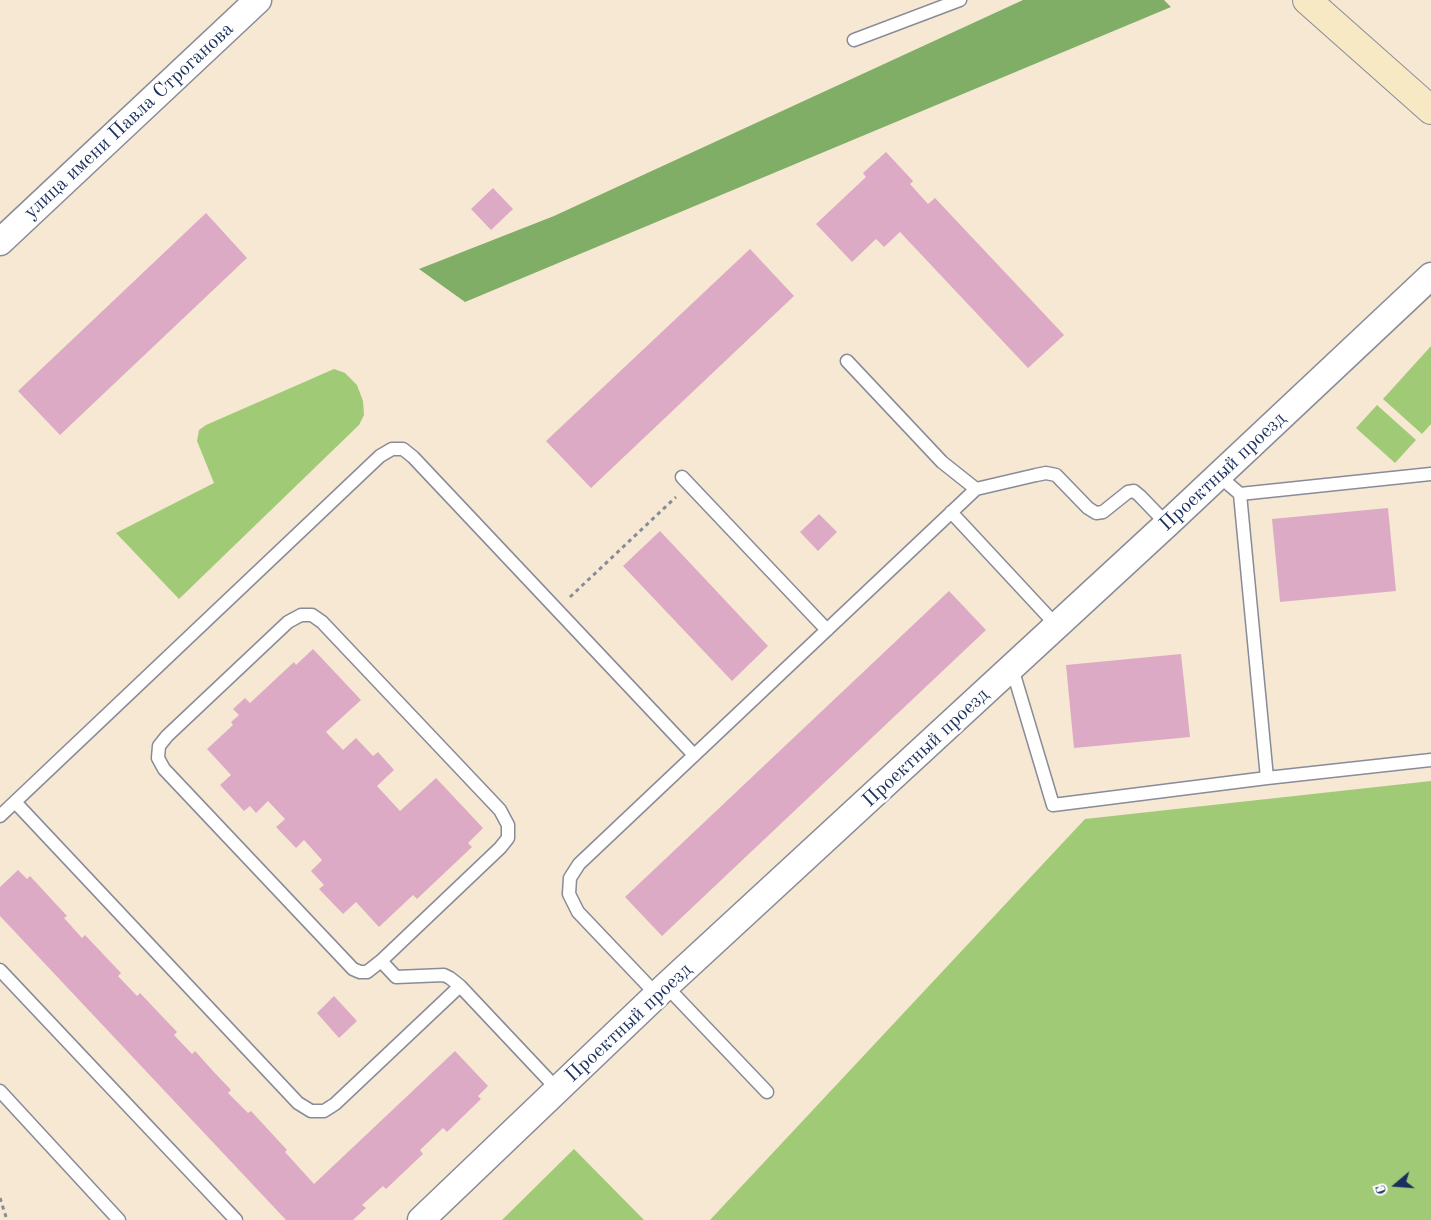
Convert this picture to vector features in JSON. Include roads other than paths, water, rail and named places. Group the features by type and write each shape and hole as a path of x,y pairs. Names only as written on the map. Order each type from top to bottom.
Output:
{"main road":[{"path":"1307,0 1431,110"}],"street":[{"name":"улица имени Павла Строганова","path":"0,242 258,0"},
{"name":"Проектный проезд","path":"421,1220 661,991 1219,476 1431,276"}],"lane":[{"path":"854,40 960,0"},
{"path":"847,361 942,462 976,489"},
{"path":"0,816 380,456 392,449 403,449 413,456 694,755"},
{"path":"768,1092 578,912 569,894 570,878 579,864 976,489 1046,473 1056,476 1088,508 1096,512 1103,512 1128,492 1134,492 1167,524"},
{"path":"1240,494 1431,474"},
{"path":"1219,476 1240,494 1267,778"},
{"path":"686,481 827,630"},
{"path":"951,512 1057,626"},
{"path":"301,615 312,615 322,622 500,810 508,825 508,838 500,848 381,961 366,972 353,969 164,769 158,758 159,746 167,736 288,622 301,615"},
{"path":"1012,668 1053,805 1267,778 1431,760"},
{"path":"15,802 298,1103 311,1112 324,1111 335,1104 460,986"},
{"path":"381,961 396,977 444,975 450,978 460,986 558,1090"},
{"path":"0,970 236,1220"},
{"path":"0,1092 119,1220"}]}
